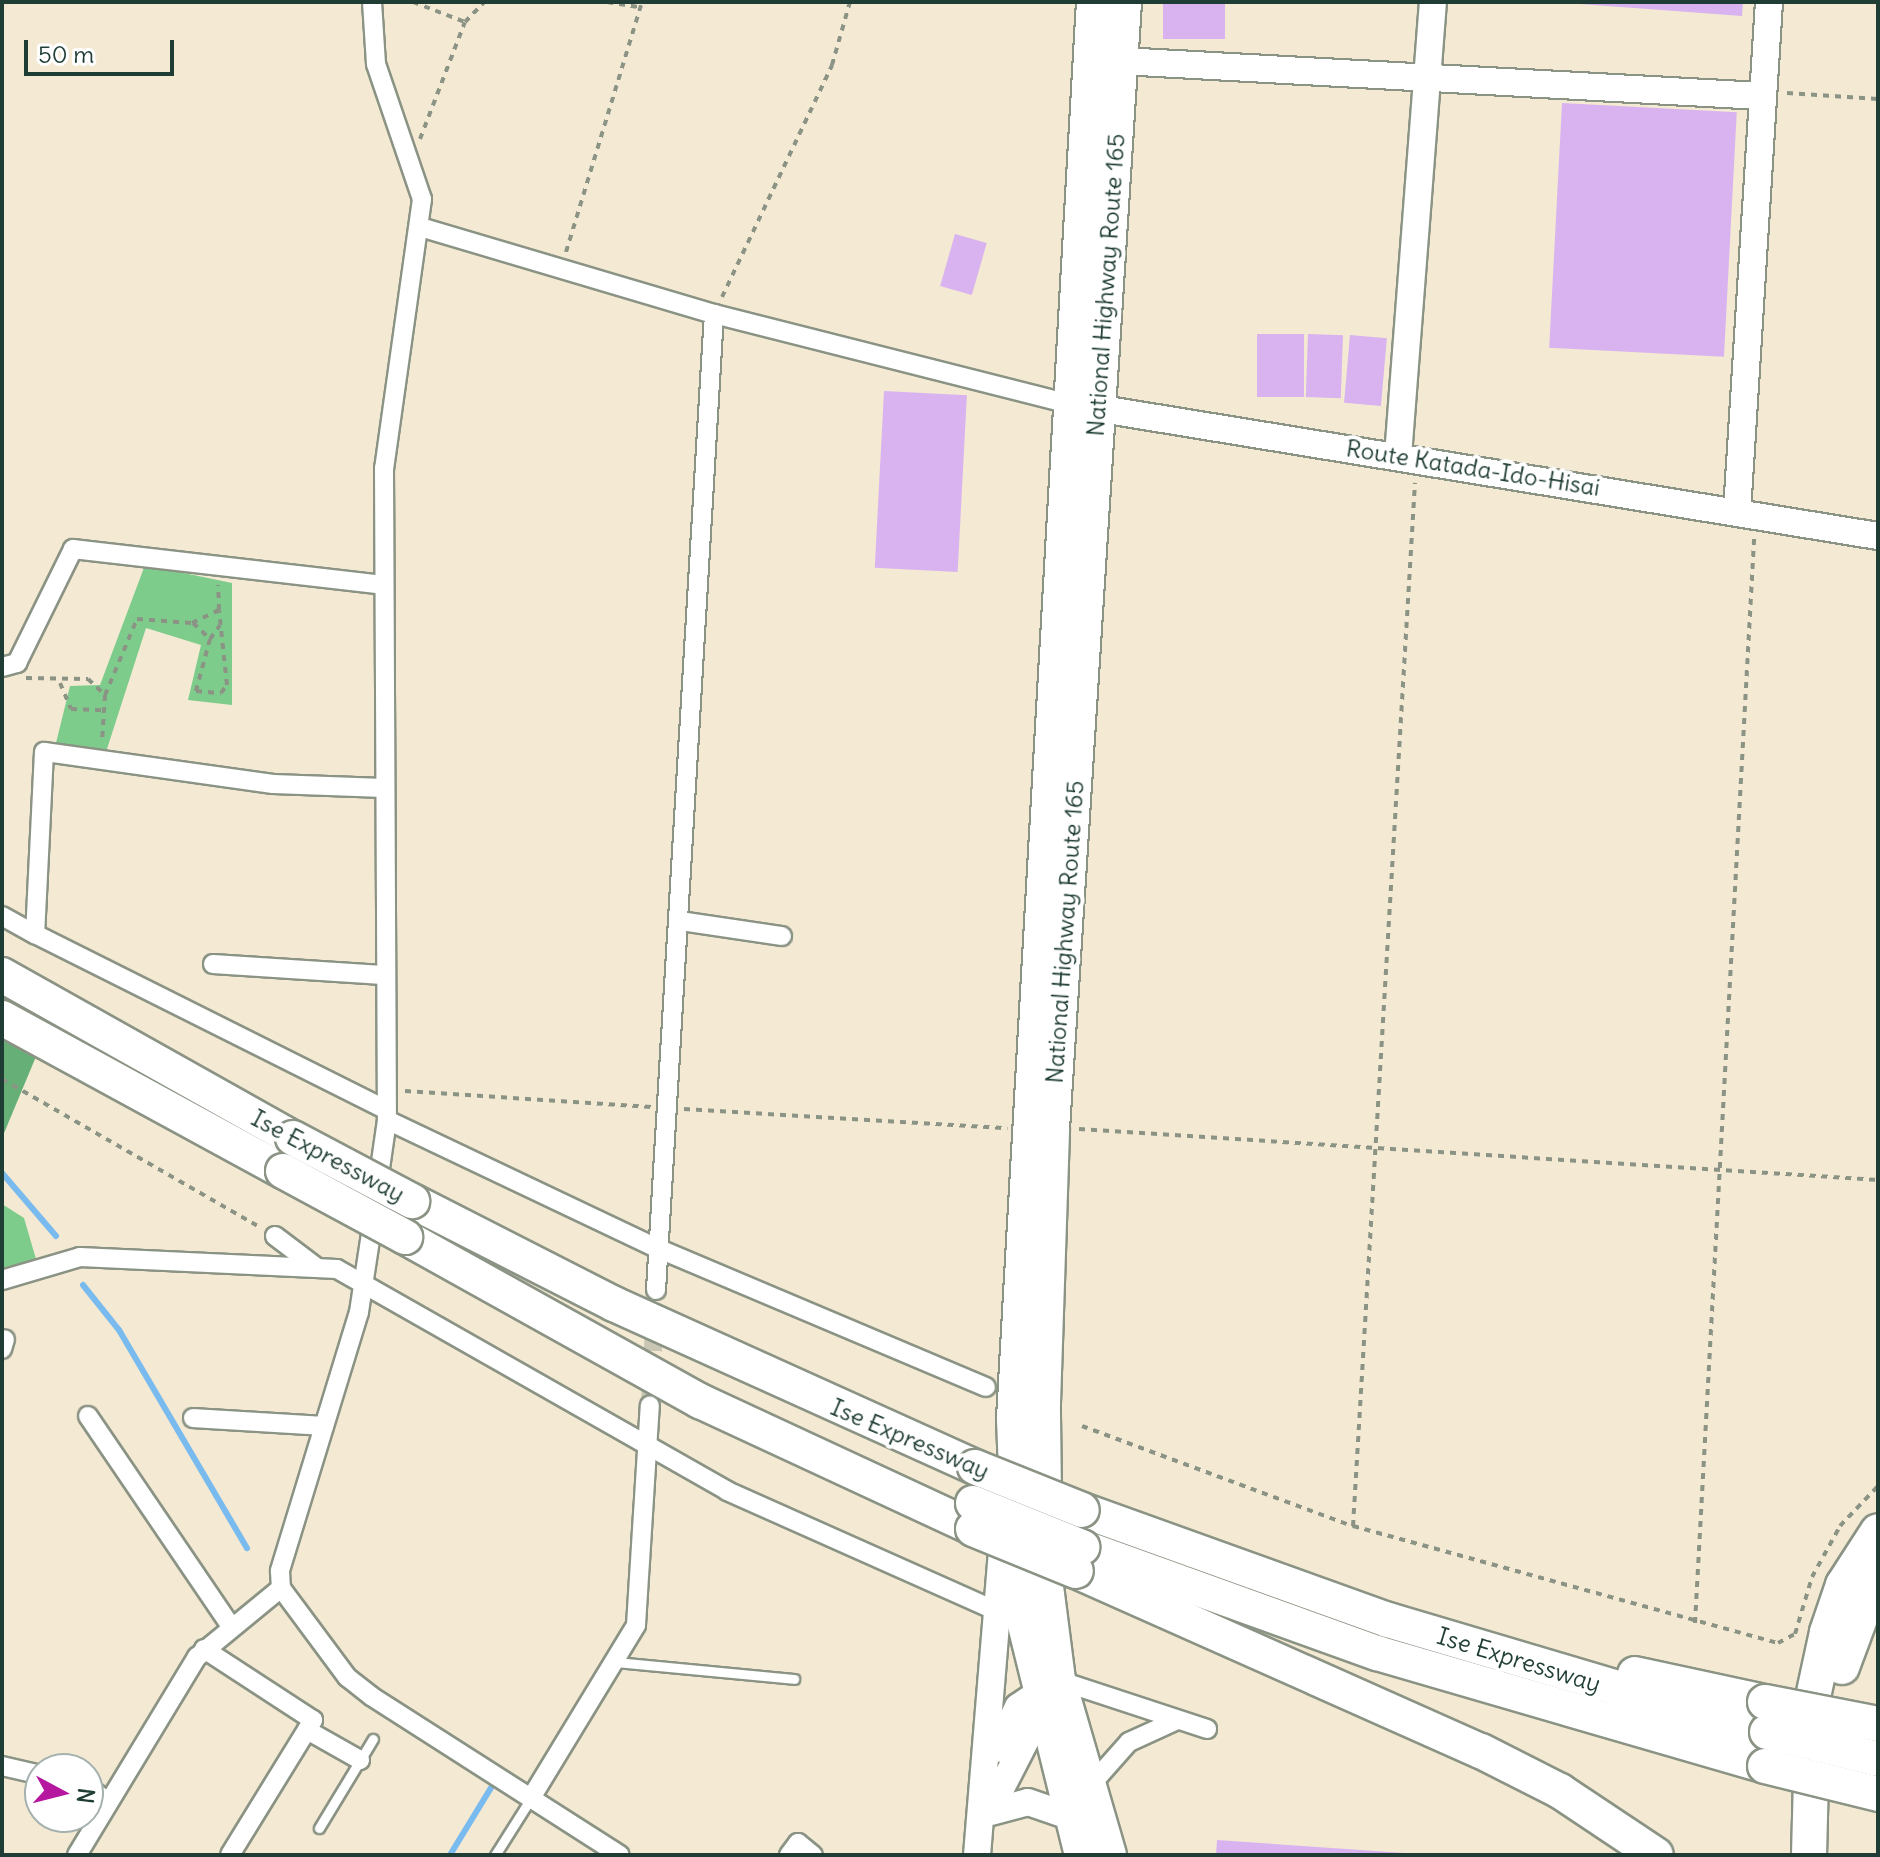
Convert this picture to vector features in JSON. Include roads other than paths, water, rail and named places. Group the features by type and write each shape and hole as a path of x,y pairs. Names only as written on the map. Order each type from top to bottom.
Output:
{"highway":[{"name":"National Highway Route 165","path":"1094,2 1082,406 1043,1403 1045,1694 1089,1787 1109,1855"},
{"name":"National Highway Route 165","path":"1082,1855 1069,1816 1045,1694 1021,1609 1014,1419 1082,406 1121,61 1124,2"},
{"name":"Ise Expressway","path":"2,975 293,1138 628,1311 975,1467 1082,1510 1388,1620 1766,1717 1878,1759"},
{"name":"Ise Expressway","path":"2,1018 405,1237 598,1336 973,1516 1079,1559 1391,1658 1765,1766 1878,1794"},
{"path":"1809,1855 1813,1697 1827,1632 1843,1585 1878,1531"},
{"path":"1079,1559 1560,1791 1656,1855"},
{"path":"1831,1855 1837,1700 1857,1613 1878,1570"},
{"path":"1766,1717 1878,1724"}],"street":[{"path":"77,1855 204,1649 230,1625 281,1588 364,1284 386,1115 382,1090 384,468 422,199 376,64 372,2"},
{"path":"1407,457 1433,2"},
{"path":"1746,514 1762,96 1769,2"},
{"path":"1121,61 1428,82 1762,96"},
{"path":"420,227 714,314 1082,406"},
{"path":"656,1290 714,314"},
{"name":"Route Katada-Ido-Hisai","path":"1082,406 1878,536"},
{"path":"2,667 17,663 73,549 383,585"},
{"path":"35,934 44,752 273,784 384,788"},
{"path":"2,916 198,1022 657,1248 986,1387"},
{"path":"680,921 782,936"},
{"path":"213,964 383,975"},
{"path":"275,1236 316,1267"},
{"path":"2,1280 80,1257 316,1267 364,1284 727,1491 997,1611"},
{"path":"531,1798 636,1625 650,1405"},
{"path":"88,1416 230,1625"},
{"path":"193,1418 324,1426"},
{"path":"977,1855 988,1784 997,1611 1014,1419"},
{"path":"281,1588 347,1677 531,1798 592,1848 620,1855"},
{"path":"204,1649 313,1720 233,1854"},
{"path":"1045,1694 1207,1729"},
{"path":"988,1784 1003,1728 1045,1694"},
{"path":"984,1855 991,1812 1045,1694"},
{"path":"1089,1787 1129,1742 1175,1721"},
{"path":"307,1730 360,1760"},
{"path":"2,1766 24,1771"},
{"path":"104,1799 108,1802"},
{"path":"991,1812 1028,1802 1069,1816"},
{"path":"789,1855 798,1843 813,1855"}],"lane":[{"path":"615,1662 794,1679"},
{"path":"319,1828 373,1739"},
{"path":"495,1855 531,1798"}],"waterway":[{"path":"2,1173 56,1236"},
{"path":"83,1285 119,1330 247,1548"},
{"path":"450,1855 494,1783"}],"tunnel":[{"path":"650,1405 656,1290"}]}
